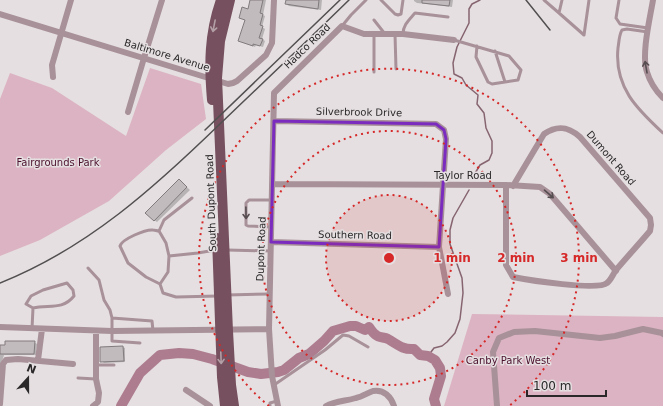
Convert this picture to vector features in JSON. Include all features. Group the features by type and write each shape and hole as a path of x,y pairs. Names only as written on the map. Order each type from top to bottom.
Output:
{"main road":[{"name":"South Dupont Road","path":"221,0 213,28 217,78 227,384 225,406"},
{"name":"South Dupont Road","path":"214,54 230,0"},
{"name":"South Dupont Road","path":"227,384 234,406"}],"street":[{"path":"53,77 52,64 71,0"},
{"path":"128,112 162,0"},
{"name":"Baltimore Avenue","path":"0,14 223,83 233,83 266,55 269,50 272,43 274,0"},
{"path":"653,0 645,58 646,70 652,84 663,98"},
{"name":"Hadco Road","path":"274,93 342,26 364,34 403,34 454,40"},
{"name":"Dupont Road","path":"274,93 269,329 271,367 277,404"},
{"name":"Silverbrook Drive","path":"274,121 436,124 442,128 446,140 444,186"},
{"name":"Dumont Road","path":"565,128 572,130 580,137 650,218 650,231 616,271 608,283 603,286 538,281 513,277 506,265 510,186 544,134 557,129 565,128"},
{"name":"Taylor Road","path":"272,184 540,187 550,194 616,271"},
{"path":"444,186 438,247 448,294"},
{"name":"Southern Road","path":"271,242 438,247"},
{"path":"0,327 96,331 269,329"},
{"path":"38,360 42,329"},
{"path":"497,406 493,352 499,338 514,332 535,331 600,338 643,329 663,334"},
{"path":"93,406 98,402 99,393 96,379 96,331"},
{"path":"0,404 3,364 6,360 38,360 73,364"},
{"path":"186,390 210,406"},
{"path":"326,406 332,402 358,398 373,391 387,394 391,398 394,406"}],"lane":[{"path":"342,26 350,15 366,0"},
{"path":"381,0 395,14 398,15 401,14 403,0"},
{"path":"544,0 584,36 589,0"},
{"path":"559,14 562,0"},
{"path":"619,0 616,18 620,24 649,30"},
{"path":"403,34 403,29 406,23 415,14 448,16"},
{"path":"374,20 385,34"},
{"path":"649,30 622,30 619,39 618,66 629,97 641,112 663,133"},
{"path":"374,34 374,72"},
{"path":"395,34 396,69"},
{"path":"454,40 466,42 509,56 522,70 518,80 492,84 488,82 476,57 477,46"},
{"path":"495,51 505,82"},
{"path":"159,232 164,220 192,198"},
{"path":"271,227 246,225 246,203 249,200 272,200"},
{"path":"160,284 168,272 169,256 166,243 159,232 152,229 125,239 121,242 120,246 128,264 146,277 160,284 163,293 176,297 270,294"},
{"path":"169,256 198,254 211,250 271,251"},
{"path":"88,268 99,280 104,300 110,310 112,318 112,340 140,343"},
{"path":"67,283 73,290 74,296 69,303 55,307 40,306 32,308 26,304 31,296 43,290 67,283"},
{"path":"32,308 32,329"},
{"path":"112,318 152,321 153,331"},
{"path":"274,385 345,335 354,338 368,347"},
{"path":"96,365 114,365"},
{"path":"78,378 96,379"},
{"path":"270,406 270,403 277,404"}],"highlighted area":[{"path":"274,121 436,124 444,130 446,139 439,247 271,242"}],"green space":[{"name":"Fairgrounds Park","path":"150,68 201,84 206,119 166,150 109,201 40,240 0,256 0,99 10,73 52,88 126,136"},
{"name":"Canby Park West","path":"472,314 663,317 663,406 444,406"}],"building":[{"path":"250,0 263,0 260,13 263,14 260,25 263,26 259,38 263,39 260,46 253,44 253,46 238,41 245,20 239,18 242,7 248,9"},
{"path":"286,0 319,0 318,9 285,4"},
{"path":"422,0 450,0 449,6 422,3"},
{"path":"179,179 187,187 154,221 145,213"},
{"path":"5,341 35,341 34,354 0,354 0,345 5,345"},
{"path":"123,346 124,361 100,362 100,347"}],"waterway":[{"path":"474,175 480,165 489,160 492,153 492,141 486,128 484,113 477,104 478,95 466,85 462,78 454,74 453,63 457,47 469,23 469,9 472,4 480,0"},
{"path":"428,356 434,348 442,346 455,333 460,319 463,293 462,278 450,244 450,230 453,218 469,190"},
{"path":"121,406 140,373 160,355 179,353 193,354 248,372 261,374 278,372 284,370 299,358 309,354 333,331 350,326 356,326 365,330 369,327 377,336 388,339 403,348 414,349 420,355 428,356 435,360 440,368 441,376 434,399 436,406"}],"railway":[{"path":"205,130 340,0"},
{"path":"0,283 32,269 62,252 119,214 197,146 349,0"},
{"path":"526,0 550,30"}]}
